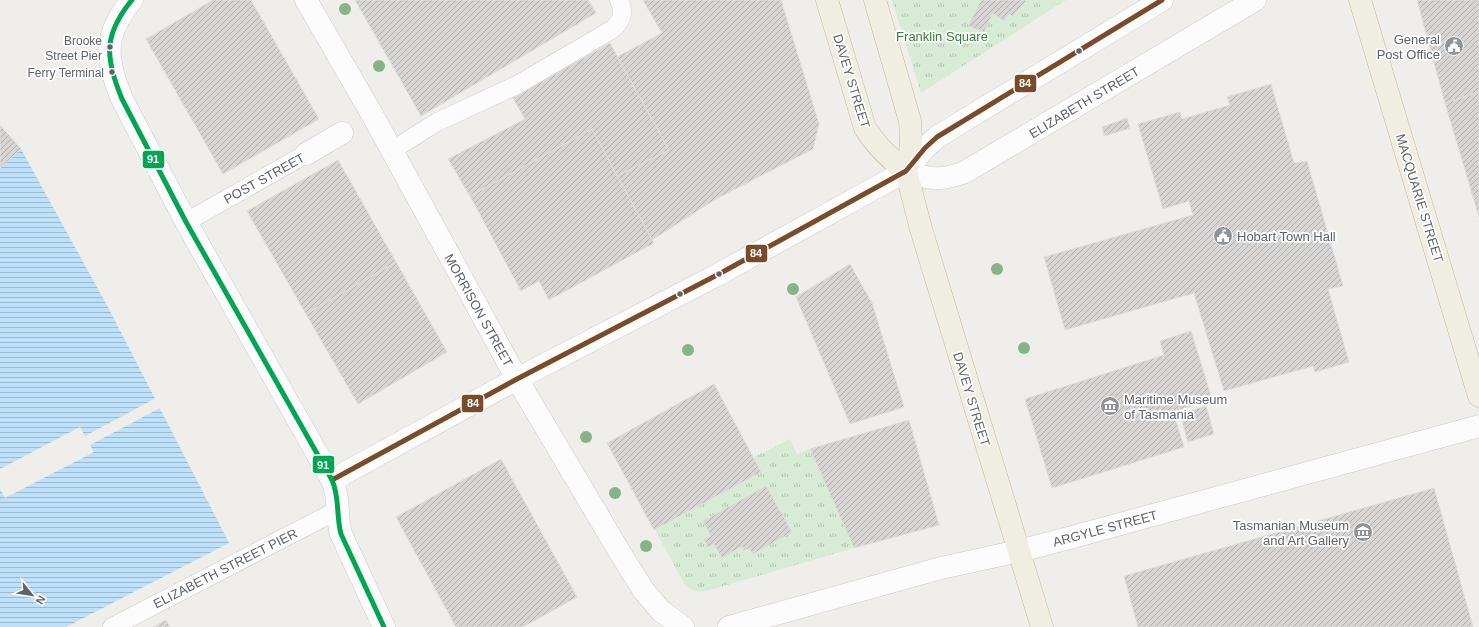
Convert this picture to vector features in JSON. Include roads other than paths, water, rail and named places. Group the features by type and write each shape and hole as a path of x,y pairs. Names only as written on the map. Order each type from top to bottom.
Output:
{"highway":[{"name":"DAVEY STREET","path":"827,0 865,128 872,141 882,152 906,171"},
{"name":"DAVEY STREET","path":"875,0 910,121 911,138 906,171 926,246 1006,513 1042,627"},
{"name":"MACQUARIE STREET","path":"1360,0 1479,396"}],"street":[{"path":"132,0 117,20 110,37 110,67 122,99 186,222 332,480 337,494 338,522 341,534 384,627"},
{"name":"MORRISON STREET","path":"306,0 373,116 517,379 622,556 644,591 661,611 683,627"},
{"path":"332,480 517,379 719,274 906,171 925,148 937,137 1162,0"},
{"name":"ELIZABETH STREET","path":"906,171 935,179 950,178 965,172 1255,0"},
{"name":"POST STREET","path":"306,154 342,134"},
{"name":"ARGYLE STREET","path":"729,627 941,568 1019,551 1479,426"}],"lane":[{"path":"391,151 437,122 517,85 613,29 622,18 622,10 619,1"},
{"name":"POST STREET","path":"186,222 306,154"},
{"name":"ELIZABETH STREET PIER","path":"112,627 338,510"}],"water":[{"path":"0,125 21,149 109,309 229,543 66,627 0,627"}],"place":[{"name":"General Post Office","path":"1454,46"},
{"name":"Brooke Street Pier","path":"110,47"},
{"name":"Ferry Terminal","path":"112,72"},
{"name":"Hobart Town Hall","path":"1223,236"},
{"name":"Maritime Museum of Tasmania","path":"1110,406"},
{"name":"Tasmanian Museum and Art Gallery","path":"1363,532"}],"park label":[{"name":"Franklin Square","path":"942,36"}]}
